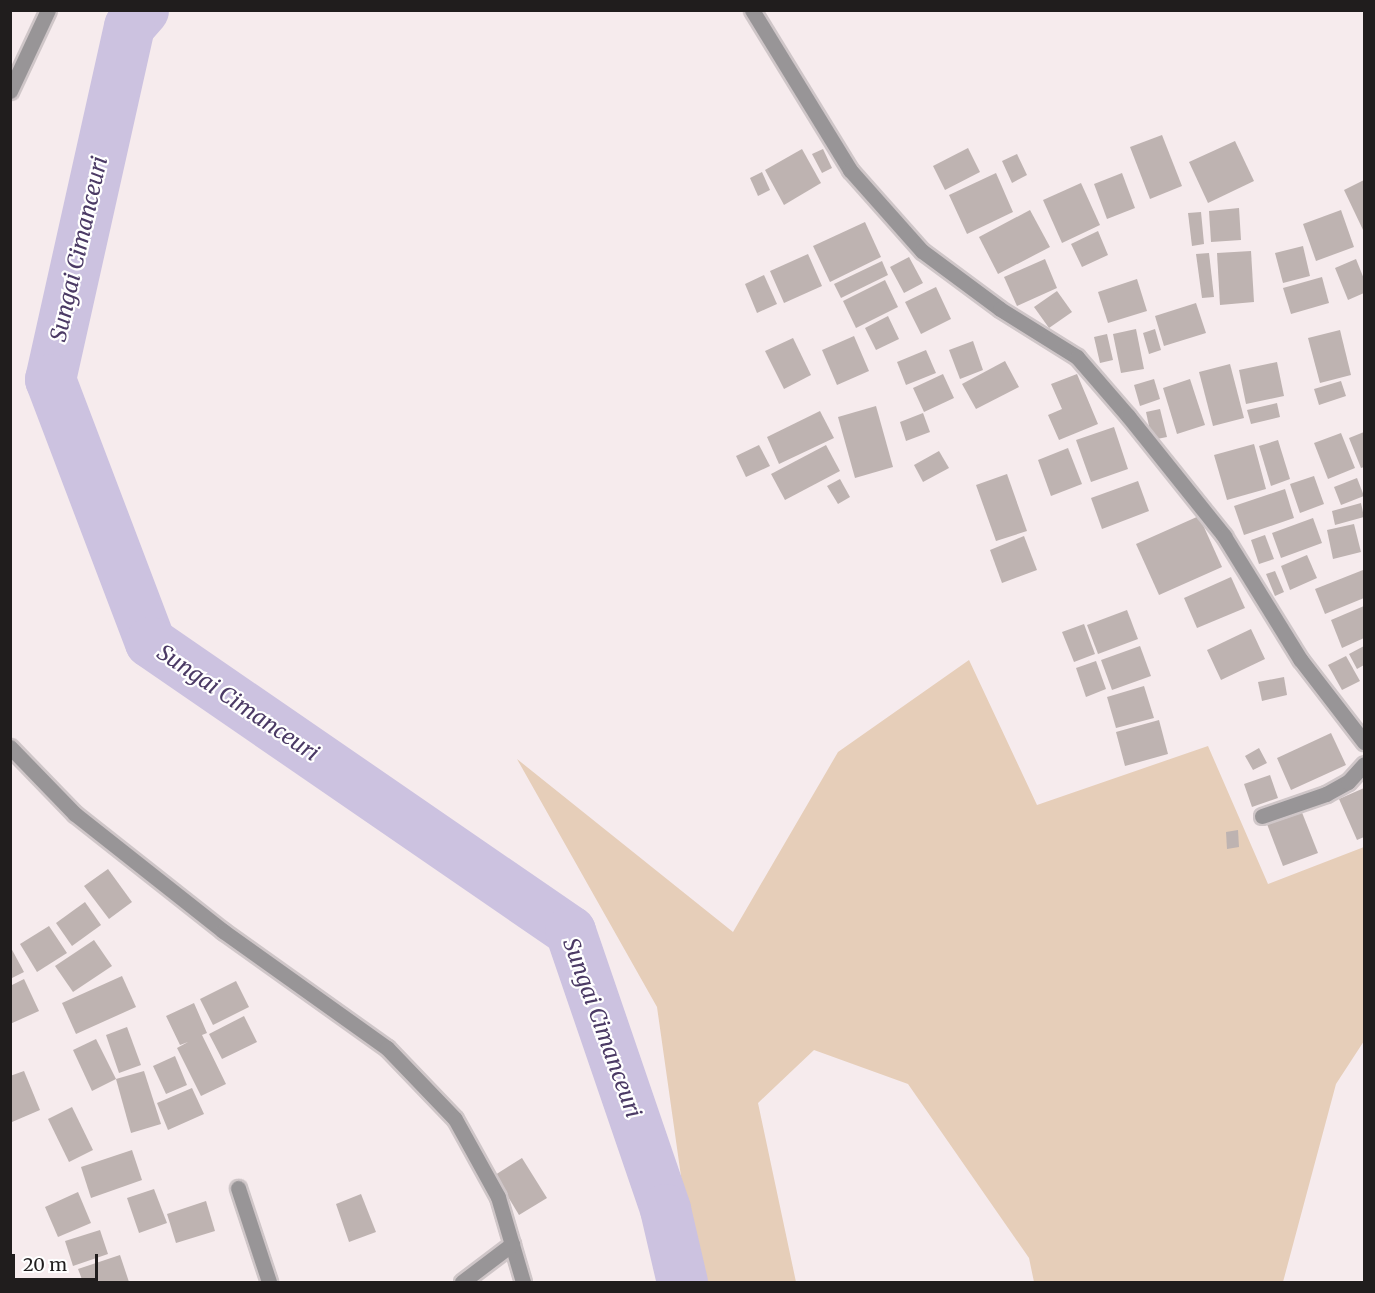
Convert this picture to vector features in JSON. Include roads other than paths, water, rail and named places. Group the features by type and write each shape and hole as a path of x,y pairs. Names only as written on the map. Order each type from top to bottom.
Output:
{"street":[{"path":"10,91 48,10"},
{"path":"752,10 850,170 922,251 1000,309 1077,357 1224,536 1300,659 1365,742"},
{"path":"10,747 75,814 223,931 387,1048 455,1119 498,1197 523,1282"},
{"path":"1262,816 1326,794 1348,782 1365,765"},
{"path":"238,1188 269,1282"},
{"path":"462,1282 512,1245"}],"waterway":[{"name":"Sungai Cimanceuri","path":"143,10 129,26 50,379 150,642 570,931 665,1209 682,1282"}]}
